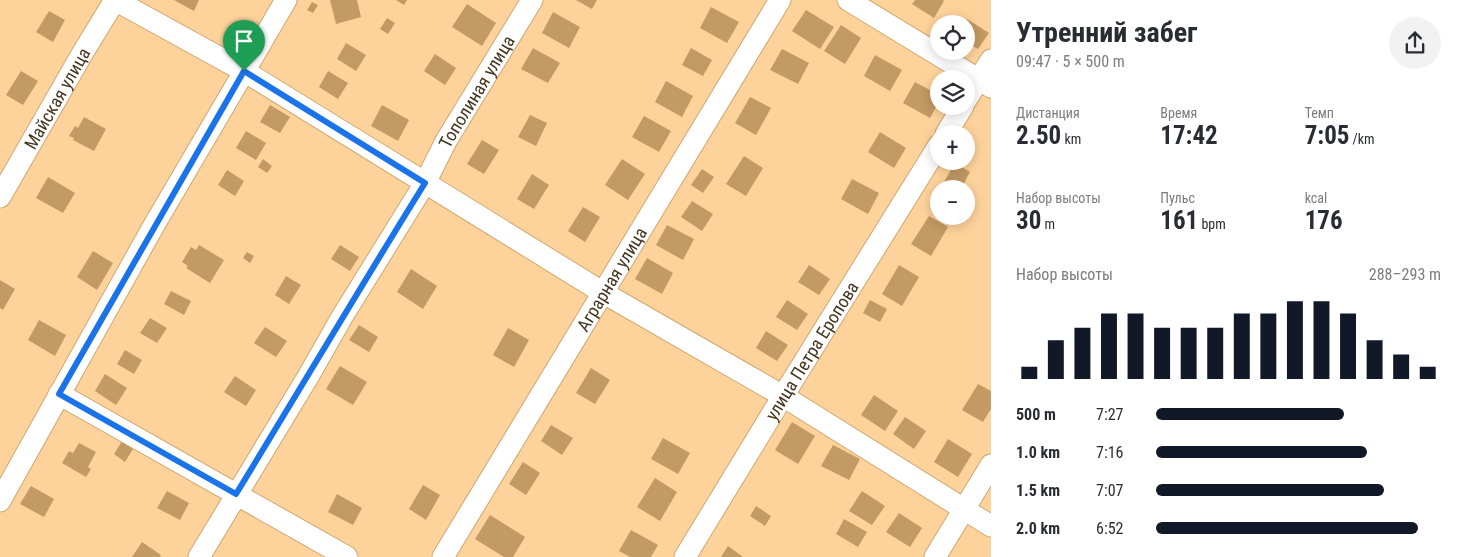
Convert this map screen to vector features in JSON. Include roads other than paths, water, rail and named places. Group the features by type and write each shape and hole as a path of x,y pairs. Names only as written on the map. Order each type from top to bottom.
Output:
{"street":[{"path":"115,0 244,71 602,292 783,396 991,526"},
{"name":"Майская улица","path":"0,197 115,0"},
{"path":"0,501 59,394 286,0"},
{"name":"Тополиная улица","path":"199,557 342,317 425,183 446,141 532,0"},
{"name":"Аграрная улица","path":"442,557 780,0"},
{"path":"848,0 985,83"},
{"path":"975,92 985,83 991,60"},
{"name":"улица Петра Еропова","path":"685,557 930,159"},
{"path":"59,394 347,557"},
{"path":"935,557 991,465"}]}
